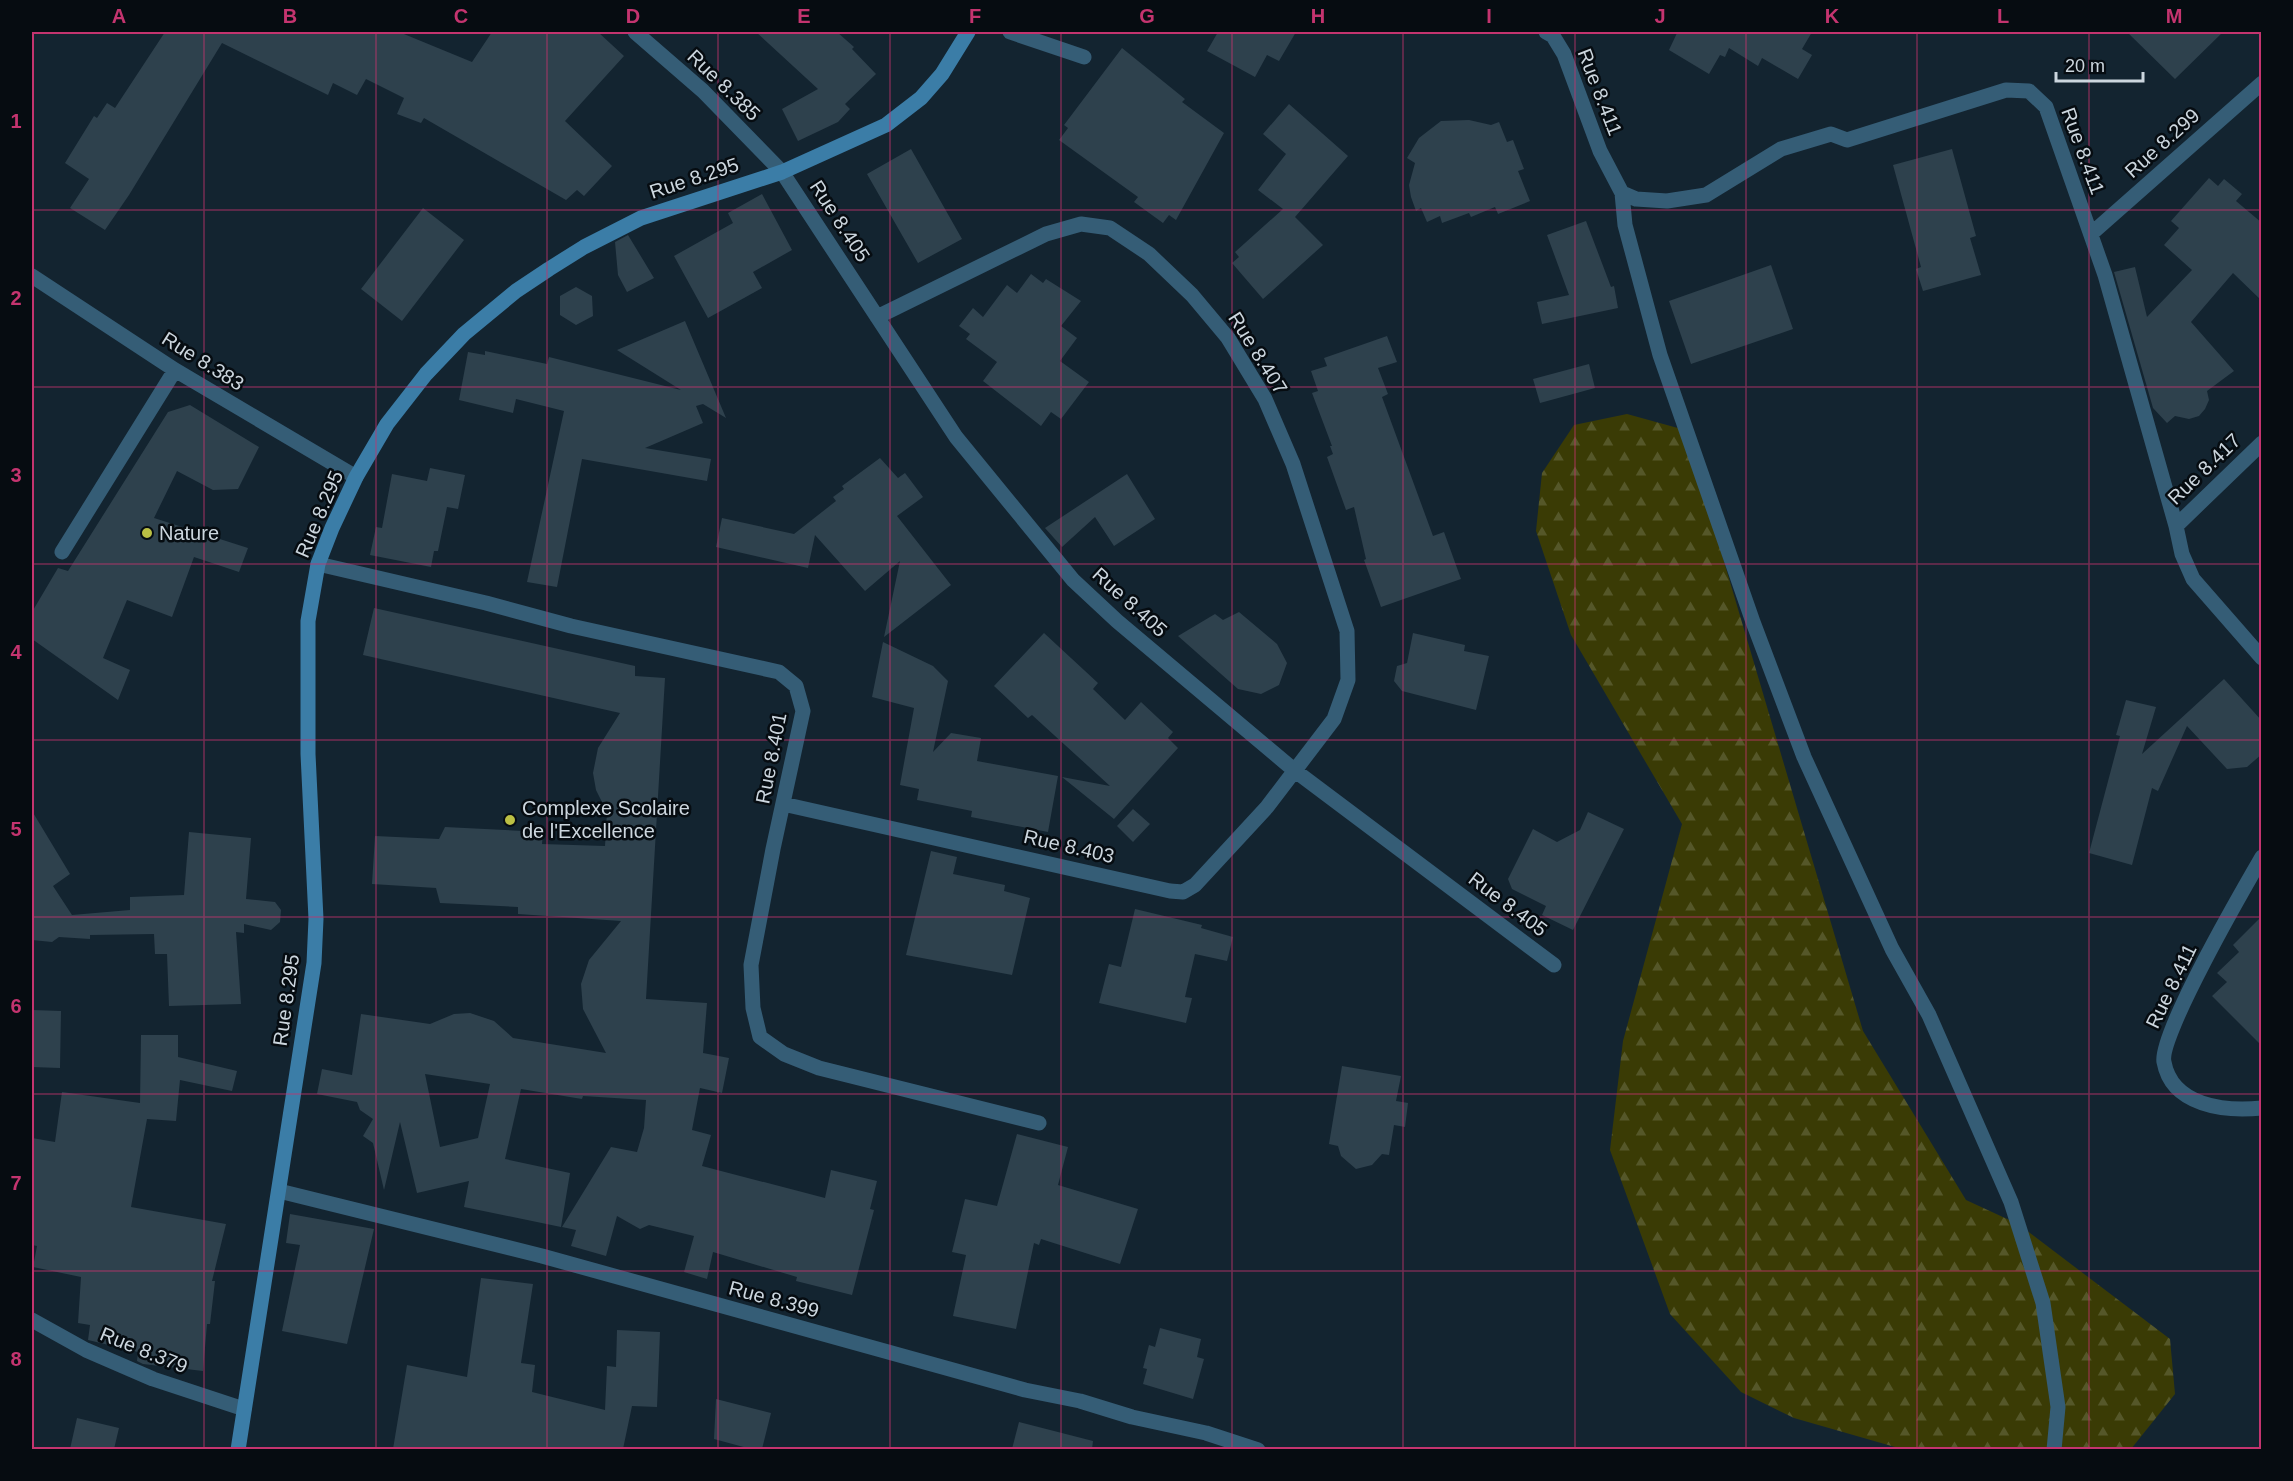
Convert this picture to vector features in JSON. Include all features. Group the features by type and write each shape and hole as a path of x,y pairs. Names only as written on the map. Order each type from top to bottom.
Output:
{"street":[{"name":"Rue 8.385","path":"635,32 703,91 782,172"},
{"name":"Rue 8.295","path":"238,1449 314,963 316,919 308,754 308,621 318,564 356,477 387,424 426,374 464,334 516,291 584,247 641,218 782,172 886,125 921,98 942,74 968,32"},
{"path":"1010,32 1084,57"},
{"name":"Rue 8.411","path":"1546,32 1553,36 1564,54 1600,151 1622,193 1636,199 1667,201 1706,195 1781,149 1831,134 1847,140 2006,90 2029,91 2046,107 2105,275 2176,526 2182,555 2193,579 2262,658"},
{"name":"Rue 8.299","path":"2091,234 2262,83"},
{"name":"Rue 8.405","path":"782,172 956,437 1073,580 1141,641 1294,770 1554,965"},
{"path":"1622,193 1625,225 1660,355 1753,622 1800,746 1892,949 1929,1015 2011,1202 2043,1303 2058,1407 2054,1449"},
{"name":"Rue 8.407","path":"877,317 1046,234 1080,224 1110,228 1149,254 1192,295 1228,338 1265,399 1293,464 1347,631 1348,680 1334,719 1294,770"},
{"name":"Rue 8.383","path":"32,276 175,370 356,477"},
{"path":"62,552 175,370"},
{"name":"Rue 8.417","path":"2176,526 2262,443"},
{"name":"Rue 8.401","path":"318,564 486,603 571,626 779,672 796,686 803,711 751,965 753,1008 760,1037 784,1054 819,1068 1039,1123"},
{"name":"Rue 8.403","path":"783,804 1170,891 1183,892 1195,885 1231,846 1266,807 1294,770"},
{"name":"Rue 8.411","path":"2262,857 2167,1038 2163,1061 2171,1081 2194,1101 2215,1107 2262,1108"},
{"name":"Rue 8.399","path":"279,1191 542,1256 1025,1390 1080,1401 1132,1417 1206,1432 1258,1449"},
{"name":"Rue 8.379","path":"32,1320 86,1350 153,1379 244,1409"}],"green space":[{"path":"1627,414 1685,430 1863,1031 1966,1200 2018,1224 2170,1339 2175,1394 2131,1449 1902,1449 1794,1418 1741,1392 1670,1314 1610,1150 1623,1041 1682,824 1571,635 1536,531 1542,473 1574,425"}],"building":[{"path":"165,32 399,32 472,62 492,32 598,32 624,56 565,121 612,166 584,196 577,190 566,200 424,118 421,123 397,114 404,98 366,79 357,95 333,83 328,95 222,43 105,230 70,208 89,179 65,163 94,116 97,118 107,103 115,108"},
{"path":"756,32 837,32 854,47 852,49 876,74 845,104 850,109 838,122 798,141 782,109 818,89"},
{"path":"1218,32 1296,32 1279,61 1267,55 1255,77 1207,51"},
{"path":"1673,32 1812,32 1802,49 1812,55 1798,79 1762,58 1758,66 1729,48 1725,57 1720,55 1709,74 1669,50 1677,33"},
{"path":"2127,32 2223,32 2175,79"},
{"path":"1122,48 1185,99 1182,102 1224,133 1176,220 1169,215 1163,223 1134,202 1138,197 1059,140 1068,128 1064,125"},
{"path":"1289,104 1348,156 1295,217 1323,245 1263,299 1232,263 1239,257 1235,252 1283,209 1258,190 1286,154 1263,134"},
{"path":"1469,120 1491,125 1499,122 1507,142 1513,140 1524,169 1518,171 1530,201 1498,214 1495,207 1471,217 1469,213 1442,223 1440,216 1427,222 1421,208 1416,211 1411,197 1409,185 1415,163 1407,158 1419,138 1441,121"},
{"path":"911,149 962,239 918,263 867,174"},
{"path":"1952,149 1976,236 1970,238 1981,275 1923,291 1916,269 1921,267 1893,165"},
{"path":"2209,178 2218,186 2224,179 2242,194 2236,201 2262,223 2262,301 2233,273 2191,322 2234,371 2207,391 2209,400 2199,416 2189,419 2175,416 2167,423 2153,408 2114,272 2135,267 2147,317 2192,270 2164,245 2179,228 2171,221"},
{"path":"762,194 792,250 753,272 762,288 708,318 674,256 733,223 728,213"},
{"path":"423,208 464,240 402,321 361,289"},
{"path":"1586,221 1611,287 1614,286 1618,308 1542,324 1537,302 1569,295 1547,235"},
{"path":"628,235 654,278 627,292 618,275 615,242"},
{"path":"1771,265 1793,329 1691,364 1669,301"},
{"path":"1031,274 1043,283 1046,279 1081,301 1061,326 1077,338 1060,361 1089,382 1061,419 1051,412 1041,426 983,381 997,362 966,339 970,334 959,326 973,308 983,317 1007,285 1017,293"},
{"path":"576,287 592,296 593,316 576,325 560,315 560,296"},
{"path":"685,321 726,418 703,404 696,406 703,423 645,448 711,459 707,481 582,459 557,587 527,582 564,411 516,399 513,413 459,400 468,352 485,355 485,351 547,364 549,357 681,390 617,350"},
{"path":"1387,336 1397,362 1378,368 1388,394 1382,397 1433,536 1444,532 1461,579 1381,607 1364,560 1366,559 1354,507 1346,510 1327,457 1333,454 1330,446 1332,446 1312,393 1318,391 1311,371 1327,366 1324,358"},
{"path":"1589,364 1595,388 1540,403 1533,379"},
{"name":"Nature","path":"190,405 259,447 238,489 213,490 177,471 154,518 248,548 239,572 194,557 172,617 127,600 103,658 130,670 118,700 32,639 32,612 58,568 68,571 168,412"},
{"path":"880,458 898,478 905,473 923,497 897,516 951,585 884,637 900,561 865,591 815,535 808,568 716,547 722,518 794,534 836,501 833,497 844,489 842,486"},
{"path":"430,468 465,475 458,509 447,507 438,551 434,551 431,567 370,555 376,527 382,528 392,474 427,481"},
{"path":"1127,474 1155,519 1114,546 1095,517 1062,547 1045,528"},
{"path":"374,608 635,666 635,676 665,678 646,999 707,1003 703,1053 729,1058 722,1093 700,1088 692,1130 711,1135 702,1166 825,1198 831,1170 877,1181 870,1209 874,1210 852,1295 796,1281 797,1277 713,1252 707,1279 684,1272 694,1236 649,1225 640,1229 617,1216 606,1256 571,1246 576,1230 562,1227 611,1147 637,1152 644,1128 646,1100 583,1096 582,1099 521,1089 505,1159 570,1173 561,1227 464,1207 469,1181 417,1193 400,1122 384,1190 373,1143 363,1136 373,1119 360,1110 357,1102 317,1094 322,1069 352,1075 361,1014 430,1024 454,1014 470,1013 494,1021 513,1038 606,1053 583,1009 581,984 589,960 621,921 518,914 518,907 440,903 436,888 372,884 375,836 439,839 445,827 543,832 542,844 605,846 607,812 596,790 593,773 598,748 620,713 363,655","holes":["425,1074 490,1084 478,1138 440,1147"]},
{"path":"1239,612 1277,644 1287,663 1279,685 1261,694 1238,689 1178,636 1215,614 1223,620"},
{"path":"1044,633 1098,683 1093,689 1125,720 1141,702 1173,732 1168,738 1178,748 1114,819 1062,777 1110,786 1032,715 1028,718 994,686"},
{"path":"1413,633 1465,645 1464,651 1489,656 1476,710 1402,691 1394,681 1397,666 1407,663"},
{"path":"883,642 933,666 948,681 933,752 951,733 981,738 977,761 1058,776 1048,832 971,817 972,811 917,800 919,789 900,785 914,708 872,697"},
{"path":"2224,679 2262,721 2262,754 2247,767 2227,769 2187,726 2158,791 2152,788 2132,865 2089,853 2120,736 2116,735 2126,700 2156,707 2142,754"},
{"path":"1133,809 1150,824 1133,842 1117,826"},
{"path":"32,811 70,874 53,886 72,915 130,910 130,897 184,895 189,832 251,838 246,899 275,902 281,910 280,922 271,930 244,924 244,933 236,932 241,1004 169,1006 167,954 155,954 154,934 90,935 90,939 59,937 52,942 32,940"},
{"path":"1588,812 1624,829 1573,930 1542,915 1546,906 1512,889 1508,879 1533,829 1557,842 1580,830"},
{"path":"931,851 957,857 953,874 1005,885 1004,891 1030,898 1012,975 906,955"},
{"path":"1135,909 1202,925 1201,928 1233,937 1227,961 1195,954 1185,997 1192,998 1186,1023 1099,1003 1109,964 1121,967"},
{"path":"2262,916 2262,1046 2212,996 2227,982 2217,973 2239,952 2233,945"},
{"path":"32,1010 61,1011 60,1068 32,1067"},
{"path":"141,1035 178,1035 178,1057 237,1071 232,1091 180,1080 176,1121 147,1119 131,1207 226,1224 212,1281 215,1281 210,1324 207,1324 203,1371 143,1364 137,1361 138,1352 88,1340 90,1325 78,1323 81,1277 33,1267 37,1246 32,1245 32,1138 55,1142 62,1092 140,1103"},
{"path":"1342,1066 1401,1076 1396,1101 1408,1103 1405,1127 1394,1125 1389,1155 1382,1154 1372,1165 1356,1169 1341,1156 1338,1146 1329,1144"},
{"path":"1017,1134 1068,1147 1058,1185 1138,1209 1120,1264 1041,1239 1039,1245 1034,1243 1016,1329 953,1316 966,1255 952,1252 965,1199 997,1206"},
{"path":"290,1214 374,1229 347,1344 282,1331 300,1245 286,1243"},
{"path":"481,1278 533,1284 521,1363 535,1365 532,1392 605,1410 607,1366 616,1367 617,1330 660,1332 657,1407 632,1406 623,1449 393,1449 407,1365 467,1377"},
{"path":"1160,1328 1201,1339 1197,1357 1204,1359 1193,1399 1143,1384 1147,1369 1143,1368 1149,1345 1155,1347"},
{"path":"716,1399 771,1413 762,1449 751,1449 714,1439"},
{"path":"77,1418 119,1428 114,1449 70,1449"},
{"path":"1019,1422 1093,1441 1092,1449 1012,1449"}],"place":[{"name":"Nature","path":"147,533"},
{"name":"Complexe Scolaire de l'Excellence","path":"510,820"}]}
